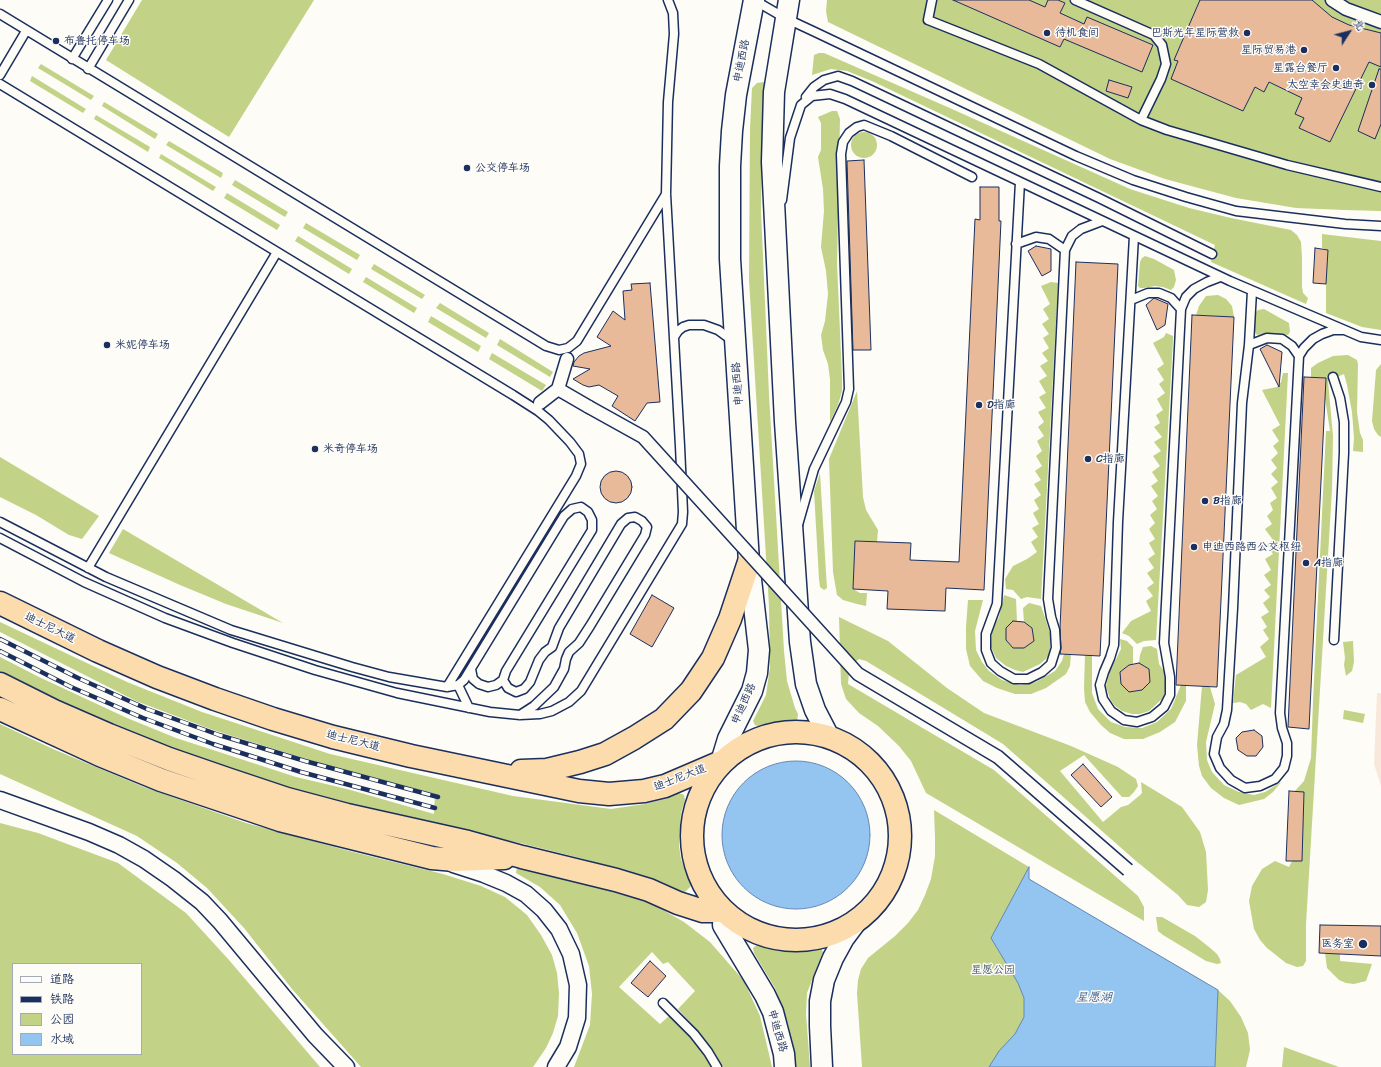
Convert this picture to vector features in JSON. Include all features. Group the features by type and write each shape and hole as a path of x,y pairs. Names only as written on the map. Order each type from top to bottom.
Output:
{"highway":[{"path":"493,773 547,770 580,762 605,754 664,719 691,691 713,658 730,619 749,562"},
{"name":"迪士尼大道","path":"0,603 98,651 157,677 215,699 273,719 333,737 411,756 579,791 609,794 644,791 665,786 721,762"},
{"path":"0,684 54,711 109,735 169,759 287,799 346,815 468,842 616,880 649,890 678,903 703,911 724,911"},
{"path":"0,709 100,755 161,780 219,801 280,820 432,858 454,860 522,857"},
{"path":"780,733 813,733 829,737 864,757 878,772 889,790 896,808 900,828 899,849 895,868 887,887 876,904 861,918 840,931 816,939 791,940 767,936 744,926 724,911 704,885 693,854 692,821 702,789 721,762 748,743 763,737 780,733"}],"street":[{"name":"申迪西路","path":"721,762 728,739 752,691 757,673 759,650 749,562 730,259 731,152 736,95 754,0"},
{"path":"1332,0 1346,9 1381,22"},
{"path":"787,9 774,99 772,162 785,422 800,642 806,684 815,710 829,737"},
{"path":"540,403 558,389 567,359"},
{"path":"558,389 643,437 858,674 998,757 1128,870"},
{"path":"0,800 89,832 119,845 144,859 173,879 202,902 220,921 316,1035 345,1067"},
{"path":"432,858 484,874 506,883 526,894 544,910 559,929 571,954 578,985 577,1018 566,1067"},
{"name":"申迪西路","path":"724,911 723,925 765,995 773,1012 784,1054 785,1067"},
{"path":"822,1067 820,1001 824,980 833,958 844,938 856,922 861,918"},
{"path":"556,1067 568,1047 577,1018"}],"lane":[{"path":"72,59 108,0"},
{"path":"88,68 129,0"},
{"path":"0,538 84,582 178,623 315,670 396,693 490,712 520,715 540,714 552,711 569,702 581,691 682,524 683,512 666,194 668,102 674,34 673,13 668,0"},
{"path":"754,0 787,9 1076,156 1133,180 1236,211 1338,223 1381,226"},
{"path":"932,0 928,20 1039,64 1141,120 1166,130 1279,163 1381,187"},
{"path":"1075,0 1154,35 1162,45 1166,64 1161,79 1141,120"},
{"path":"0,14 546,346 559,350 568,348 576,341 666,194"},
{"path":"0,75 26,31"},
{"path":"776,251 790,138 801,105 814,87 824,80 838,76 852,81 1099,198 1212,254"},
{"path":"0,84 538,411 570,442 579,454 581,464 576,476 447,687"},
{"path":"801,105 812,96 830,94 845,99 1220,277 1361,337 1381,340"},
{"path":"794,543 814,469 846,402 849,389 841,154 844,142 849,133 857,127 864,125 891,136 972,177"},
{"path":"1020,182 997,604 986,634 986,650 991,663 1000,671 1014,679 1028,679 1042,672 1050,664 1056,648 1055,630 1048,599 1065,250 1072,236 1081,229 1102,221"},
{"path":"1134,236 1118,522 1114,645 1100,685 1102,699 1111,711 1124,720 1138,722 1152,717 1164,707 1170,695 1170,677 1164,643 1181,309 1186,297 1194,289 1220,277"},
{"path":"1016,244 1036,237 1049,239 1065,250"},
{"path":"88,568 277,252"},
{"path":"1252,291 1249,345 1242,403 1227,710 1224,724 1217,737 1214,754 1220,768 1231,780 1246,788 1260,786 1275,779 1284,768 1287,756 1287,743 1282,728 1280,713 1299,356 1304,348 1317,336 1333,330 1344,330"},
{"path":"1131,300 1148,293 1159,292 1171,298 1181,309"},
{"path":"674,337 683,327 704,324 718,330 735,342"},
{"path":"1249,345 1267,338 1282,339 1292,346 1299,356"},
{"path":"1333,377 1340,398 1344,422 1344,454 1334,640"},
{"path":"0,522 88,568 155,599 231,630 389,677 447,687 458,685 464,680 564,516 572,509 580,507 588,512 592,520 592,530 506,671 503,680 496,685 488,687 479,684 473,679 471,669"},
{"path":"503,680 508,688 516,692 524,689 530,682 539,660 545,652 552,647 559,628 621,524 628,518 635,517 642,521 647,527 645,536 579,643 569,652 564,669 554,687 534,706 520,715"},
{"path":"458,685 469,708"},
{"path":"663,1003 694,1034 717,1067"}],"shaded area":[{"path":"1377,693 1381,693 1381,786 1374,764"}],"green space":[{"path":"142,0 314,0 229,137 106,60"},
{"path":"827,0 1381,0 1381,211 1296,208 1236,198 1165,179 1110,159 828,22 826,11"},
{"path":"824,53 1130,189 1189,208 1291,230 1297,235 1301,242 1302,287 1303,293 1308,298 1306,304 1211,262 1215,245 874,82 847,71 831,69 812,75 814,55"},
{"path":"41,64 94,96 91,100 38,68"},
{"path":"32,76 86,109 83,113 30,81"},
{"path":"764,82 767,88 764,103 762,141 761,211 769,395 784,651 787,681 798,714 797,721 781,721 760,727 755,725 753,721 766,695 770,667 769,606 749,280 750,129 752,88 757,83"},
{"path":"104,102 158,134 155,139 102,106"},
{"path":"832,111 837,111 840,119 837,264 842,391 838,405 830,422 830,379 821,335 825,321 828,294 826,271 821,247 824,211 823,189 818,157 821,150 821,123 818,117"},
{"path":"96,115 150,147 148,152 94,119"},
{"path":"864,132 873,136 877,145 873,154 864,158 855,154 851,145 855,136"},
{"path":"169,141 223,173 221,178 166,145"},
{"path":"161,154 216,187 213,191 159,158"},
{"path":"235,180 288,212 285,217 232,185"},
{"path":"227,193 280,225 277,230 224,198"},
{"path":"306,223 360,255 357,260 303,228"},
{"path":"1322,234 1381,241 1381,330 1362,327 1326,313 1328,250 1322,248"},
{"path":"298,236 352,269 349,274 295,241"},
{"path":"1145,256 1154,259 1174,270 1176,280 1174,287 1171,290 1155,286 1140,288 1138,286 1140,262"},
{"path":"374,264 425,295 422,299 371,269"},
{"path":"366,277 417,308 414,313 363,282"},
{"path":"1051,282 1058,283 1041,599 1027,597 1021,599 1013,590 1006,589 1005,579 1013,566 1037,552 1031,542 1038,537 1032,528 1039,524 1033,513 1039,509 1034,500 1041,495 1034,484 1041,480 1035,471 1042,466 1036,456 1042,451 1037,441 1044,436 1038,427 1044,422 1038,412 1046,408 1039,397 1046,393 1039,381 1047,376 1040,366 1048,361 1042,353 1049,348 1043,338 1049,334 1042,324 1049,319 1043,309 1050,304 1041,286"},
{"path":"1218,295 1226,299 1232,306 1234,317 1196,315 1199,306 1206,296"},
{"path":"440,303 489,333 486,338 436,308"},
{"path":"1264,309 1289,323 1290,332 1288,335 1257,335 1255,332 1254,314 1258,310"},
{"path":"431,316 481,346 478,352 428,322"},
{"path":"1166,333 1173,336 1173,340 1156,640 1144,641 1137,644 1129,636 1122,633 1131,621 1151,611 1146,601 1153,596 1147,588 1154,583 1147,573 1154,568 1148,559 1155,554 1149,543 1155,539 1149,529 1155,523 1150,515 1157,509 1152,501 1158,496 1151,486 1158,481 1152,472 1160,466 1153,456 1161,451 1154,442 1162,437 1154,427 1160,423 1156,415 1163,410 1157,399 1165,393 1159,384 1164,380 1157,369 1164,364 1153,343 1164,337"},
{"path":"500,339 553,372 550,377 497,345"},
{"path":"492,353 546,385 542,391 489,359"},
{"path":"1348,355 1357,360 1358,364 1357,412 1360,433 1363,440 1363,452 1353,451 1354,438 1352,412 1344,374 1328,381 1333,436 1332,489 1306,924 1306,961 1303,966 1297,967 1286,963 1267,948 1260,940 1254,929 1249,901 1252,886 1262,869 1275,861 1289,867 1292,861 1302,861 1304,792 1294,792 1304,781 1311,758 1326,431 1330,431 1325,398 1326,378 1311,377 1311,368 1333,356"},
{"path":"1381,364 1381,437 1374,429 1372,421 1376,370"},
{"path":"1283,373 1288,373 1271,708 1263,704 1251,710 1246,704 1240,702 1233,703 1236,675 1266,657 1260,647 1269,639 1263,630 1267,627 1261,617 1269,612 1263,603 1270,597 1264,590 1271,585 1264,575 1271,570 1265,559 1273,554 1267,544 1273,540 1265,529 1272,524 1267,516 1273,510 1270,503 1277,498 1271,488 1278,482 1271,474 1277,468 1271,460 1278,453 1273,446 1279,441 1272,430 1280,425 1262,390 1277,387 1281,382"},
{"path":"857,391 863,497 866,510 878,530 877,542 855,541 853,589 860,593 867,593 866,606 843,600 837,595 833,572 829,459"},
{"path":"0,457 99,516 82,539 69,535 36,515 0,497"},
{"path":"820,473 827,588 824,590 820,587 819,579 814,491"},
{"path":"123,529 283,623 226,604 109,553"},
{"path":"1004,595 1016,599 1017,622 1006,628 1006,640 1013,648 1024,648 1034,641 1032,628 1024,622 1023,608 1029,603 1041,606 1051,636 1050,652 1047,658 1040,664 1023,672 1006,666 996,658 991,647 992,630 999,617"},
{"path":"968,600 983,600 975,631 976,650 982,662 989,671 1002,680 1020,685 1036,682 1055,671 1062,661 1064,654 1071,654 1070,666 1066,674 1046,688 1031,694 1015,694 997,688 983,681 970,666 966,649"},
{"path":"839,617 888,641 947,688 984,713 1071,746 1118,767 1136,779 1138,786 1134,792 1129,797 1122,797 1084,755 1060,771 1103,822 1121,807 1128,805 1142,793 1141,782 1182,807 1200,832 1206,852 1208,890 1206,902 1199,907 1187,905 1178,895 1136,861 1003,744 866,661 859,659 854,663 849,673 848,684 994,770 1138,896 1144,907 1144,921 926,793 911,761 899,746 878,726 859,713 846,699 841,684"},
{"path":"0,622 127,682 202,712 330,754 513,796 611,809 645,804 665,799 678,793 682,794 684,795 685,800 681,813 679,846 681,859 691,886 684,893 662,882 580,858 524,844 312,798 144,741 0,675 0,657 127,718 176,738 296,777 347,789 434,814 435,794 316,762 213,730 136,701 0,632"},
{"path":"1120,639 1127,641 1133,647 1133,664 1129,665 1120,672 1121,684 1129,692 1142,690 1150,682 1149,669 1139,663 1143,647 1151,646 1157,649 1159,664 1164,671 1167,681 1166,690 1162,699 1149,711 1140,714 1132,714 1122,711 1115,706 1110,699 1106,686 1109,673 1121,649"},
{"path":"1353,641 1354,662 1352,671 1346,676 1343,642"},
{"path":"1085,655 1092,655 1092,693 1098,709 1111,722 1125,727 1142,728 1157,722 1171,709 1181,685 1186,685 1186,701 1175,722 1160,732 1143,739 1124,739 1110,733 1090,712 1085,702"},
{"path":"1202,686 1210,687 1215,704 1206,742 1207,760 1212,772 1224,785 1239,792 1254,795 1265,792 1281,782 1273,792 1264,799 1239,805 1224,798 1211,788 1202,776 1199,766 1197,745"},
{"path":"1344,710 1365,714 1363,723 1343,719"},
{"path":"0,724 53,749 144,787 246,823 353,852 443,874 481,886 505,897 527,915 541,935 552,955 557,973 559,993 558,1016 553,1033 546,1048 533,1067 361,1067 292,989 244,928 207,888 177,863 137,836 0,774"},
{"name":"星愿公园","path":"934,810 1029,867 1029,879 1218,990 1230,1001 1241,1017 1248,1033 1250,1050 1246,1067 862,1067 857,993 861,969 868,958 895,936 908,923 918,910 925,895 931,879 935,856"},
{"path":"0,823 38,833 118,863 186,913 229,960 320,1067 0,1067"},
{"path":"517,867 614,890 649,902 684,922 710,942 744,981 760,1016 772,1067 723,1067 699,1032 678,1009 695,991 668,962 663,964 652,952 619,987 660,1024 669,1016 693,1039 712,1067 574,1067 590,1025 592,994 589,966 577,933 560,905 540,887 516,873"},
{"path":"1156,917 1162,917 1195,936 1217,954 1221,963 1217,964 1206,961 1163,935 1158,931"},
{"path":"758,944 782,950 797,951 820,946 823,952 807,993 806,1014 810,1067 795,1067 795,1055 788,1024 775,988 754,953 753,948"},
{"path":"1325,953 1340,954 1340,961 1372,964 1366,981 1354,984 1339,980 1327,968"},
{"path":"1284,1047 1339,1067 1282,1067"}],"water":[{"path":"803,761 817,764 837,773 853,788 858,794 867,814 870,835 869,849 861,870 858,876 843,892 837,897 817,906 803,909 789,909 775,906 755,897 734,876 723,849 722,828 725,814 734,794 755,773 782,762"},
{"name":"星愿湖","path":"1029,867 1029,879 1218,990 1215,1067 989,1067 999,1051 1015,1034 1024,1017 1024,998 1018,983 991,938"}],"building":[{"path":"953,0 1029,0 1045,7 1048,0 1058,0 1065,3 1060,13 1084,24 1087,17 1153,45 1142,72 1064,39 1060,47"},
{"path":"1200,0 1312,0 1332,17 1349,25 1381,33 1381,67 1369,62 1330,142 1299,128 1304,118 1295,114 1302,98 1269,82 1264,92 1255,87 1243,111 1171,79 1178,61 1174,60"},
{"path":"1379,69 1381,69 1381,124 1375,139 1358,131"},
{"path":"1109,80 1132,87 1128,98 1106,91"},
{"path":"864,160 871,350 853,350 847,161"},
{"name":"D指廊","path":"980,187 999,187 999,221 1001,221 984,590 946,588 945,611 887,609 888,591 853,589 855,541 911,543 910,560 959,562 975,219 980,220"},
{"path":"1036,246 1051,249 1051,271 1042,276 1028,251"},
{"path":"1315,248 1328,250 1326,284 1313,283"},
{"name":"C指廊","path":"1076,262 1118,264 1100,656 1060,654"},
{"path":"650,283 660,402 647,403 635,421 612,406 618,396 599,385 589,387 573,379 590,369 573,366 574,362 579,356 584,353 611,346 597,337 613,311 625,320 623,291 632,290 631,284"},
{"path":"1154,298 1168,304 1165,325 1157,330 1146,305"},
{"name":"B指廊","path":"1192,315 1234,317 1217,687 1176,685"},
{"path":"1267,345 1282,352 1279,387 1260,349"},
{"name":"A指廊","path":"1304,377 1326,378 1309,729 1288,727"},
{"path":"613,471 619,471 629,478 632,487 631,493 625,500 619,503 613,503 603,496 600,490 600,484 607,474"},
{"path":"652,595 674,608 652,647 630,634"},
{"path":"1013,621 1024,622 1032,628 1034,641 1024,648 1013,648 1006,640 1006,628"},
{"path":"1139,663 1149,669 1150,682 1142,690 1129,692 1121,684 1120,672 1129,665"},
{"path":"1254,730 1262,736 1263,747 1256,756 1247,756 1238,750 1236,738 1242,732"},
{"path":"1083,764 1112,797 1101,807 1071,775"},
{"path":"1289,791 1304,792 1302,861 1286,861"},
{"path":"1320,925 1381,926 1381,956 1319,953"},
{"path":"650,961 666,976 648,997 631,983"}],"railway":[{"path":"0,639 78,678 147,709 219,735 305,761 438,797"},
{"path":"0,651 71,687 143,718 213,744 301,772 435,808"}],"place":[{"name":"待机食间","path":"1047,33"},
{"name":"巴斯光年星际营救","path":"1247,33"},
{"name":"布鲁托停车场","path":"56,41"},
{"name":"星际贸易港","path":"1304,50"},
{"name":"星露台餐厅","path":"1336,68"},
{"name":"太空幸会史迪奇","path":"1372,85"},
{"name":"公交停车场","path":"467,168"},
{"name":"米妮停车场","path":"107,345"},
{"name":"D指廊","path":"979,405"},
{"name":"米奇停车场","path":"315,449"},
{"name":"C指廊","path":"1088,459"},
{"name":"B指廊","path":"1205,501"},
{"name":"申迪西路西公交枢纽","path":"1194,547"},
{"name":"A指廊","path":"1306,563"},
{"name":"医务室","path":"1363,944"}]}
